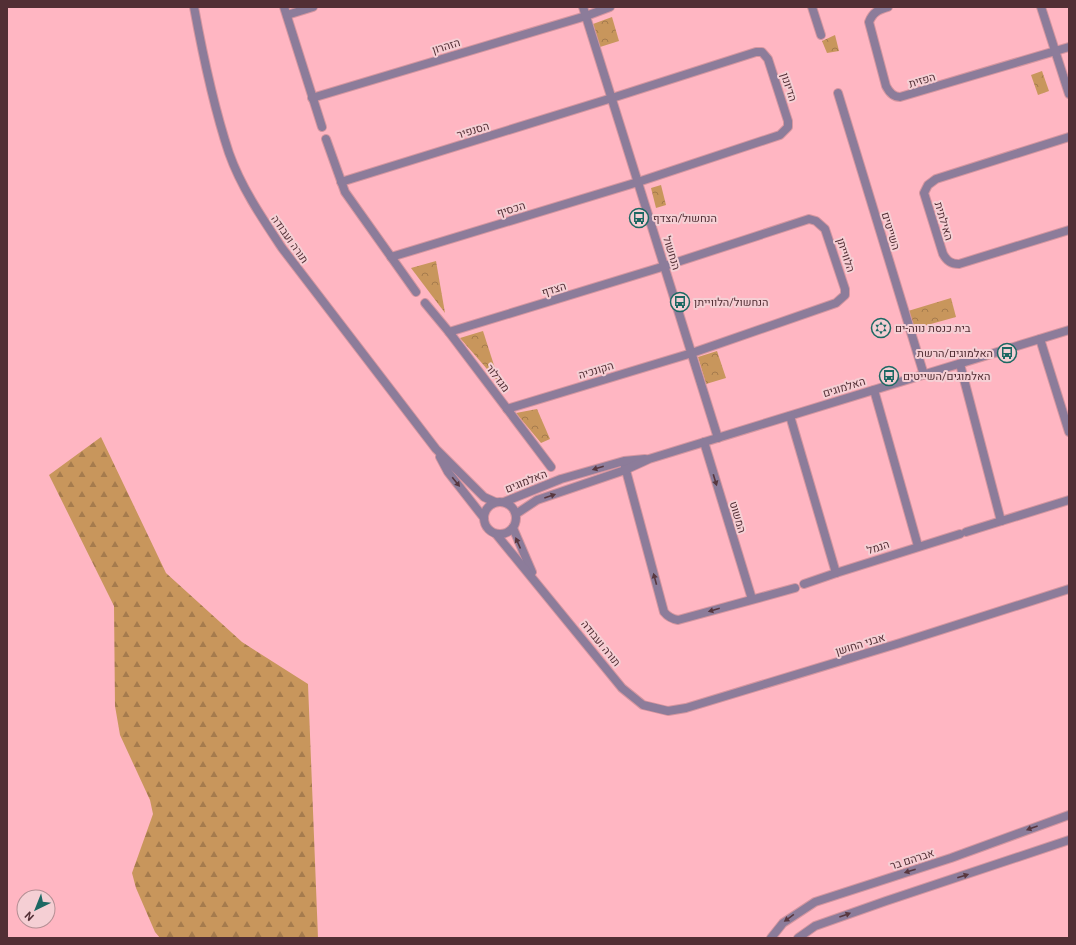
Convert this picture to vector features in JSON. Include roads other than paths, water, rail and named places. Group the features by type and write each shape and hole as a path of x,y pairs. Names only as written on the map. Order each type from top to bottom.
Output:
{"street":[{"name":"תורה ועבודה","path":"194,7 204,58 229,153 259,214 282,248 436,449 484,496 495,502"},
{"path":"314,7 286,11 322,127"},
{"name":"הנחשול","path":"583,7 718,438"},
{"name":"הזהרון","path":"312,98 586,16 610,7"},
{"path":"812,7 821,35"},
{"name":"הפזית","path":"888,7 876,11 869,22 886,86 888,91 896,97 1056,52"},
{"path":"1042,7 1069,94"},
{"path":"1056,52 1069,47"},
{"name":"הדיונון","path":"612,98 756,52 762,52 768,59 788,121 786,131 780,135 638,182"},
{"name":"השייטים","path":"838,92 924,375"},
{"name":"הסנפיר","path":"341,182 612,98"},
{"name":"האילתית","path":"1069,137 936,179 928,185 924,193 943,254 949,262 953,264 959,264 1069,230"},
{"path":"326,139 345,192 416,292"},
{"name":"הכסיף","path":"391,257 638,182"},
{"name":"הלווייתן","path":"664,266 809,219 816,221 825,229 845,289 845,295 836,303 692,353"},
{"name":"הצדף","path":"449,332 664,266"},
{"name":"מגדלור","path":"425,303 449,332 551,467"},
{"name":"האלמוגים","path":"516,514 537,500 625,470 649,459 1069,330"},
{"path":"1040,339 1069,432"},
{"name":"הקונכיה","path":"507,409 692,353"},
{"path":"960,364 1001,520"},
{"path":"874,390 918,546"},
{"path":"790,416 836,573"},
{"name":"המשוט","path":"704,442 752,599"},
{"name":"תורה ועבודה","path":"436,449 448,472 484,518"},
{"name":"האלמוגים","path":"504,502 561,479 624,461 649,459"},
{"path":"624,461 625,470 664,612 667,616 678,620 795,588"},
{"name":"הנמל","path":"804,584 918,546 1069,500"},
{"path":"495,502 504,502 512,506 516,514 515,524 513,528 505,534 496,534 487,528 484,518 487,508 495,502"},
{"name":"תורה ועבודה","path":"513,528 537,582"},
{"name":"תורה ועבודה","path":"496,534 537,582 622,688 643,705 655,708"},
{"name":"אבני החושן","path":"655,708 668,711 686,708 722,698 893,646 1069,589"},
{"name":"אברהם בר","path":"771,938 783,922 815,902 951,858 1069,815"},
{"path":"798,938 815,926 1069,840"}],"place":[{"name":"הנחשול/הצדף","path":"639,218"},
{"name":"הנחשול/הלווייתן","path":"680,302"},
{"name":"בית כנסת נווה-ים","path":"881,328"},
{"name":"האלמוגים/הרשת","path":"1007,353"},
{"name":"האלמוגים/השייטים","path":"889,376"}]}
